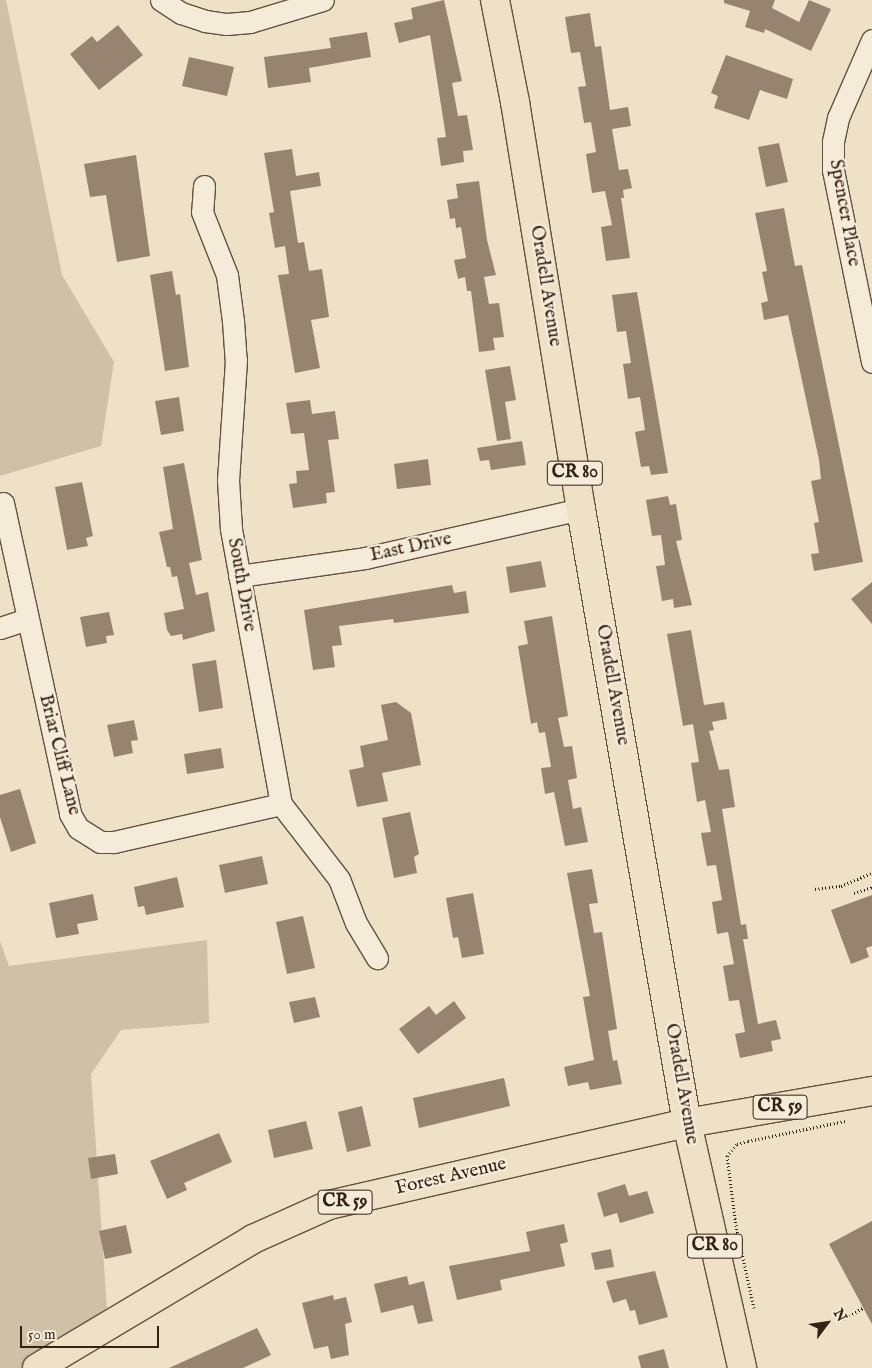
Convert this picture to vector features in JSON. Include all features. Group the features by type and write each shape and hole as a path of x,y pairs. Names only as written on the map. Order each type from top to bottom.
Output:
{"main road":[{"name":"Oradell Avenue","path":"495,0 518,121 581,509 687,1123 742,1368"},
{"name":"Forest Avenue","path":"42,1366 252,1239 329,1206 687,1123 872,1091"}],"street":[{"path":"161,0 189,16 228,24 250,22 323,0"},
{"name":"Spencer Place","path":"872,40 838,118 833,170 872,362"},
{"name":"South Drive","path":"204,186 202,212 227,275 233,321 236,360 228,480 239,576 281,804 339,879 356,923 378,958"},
{"name":"Briar Cliff Lane","path":"3,503 70,814 89,838 114,842 281,804"},
{"name":"East Drive","path":"239,576 365,558 581,509"},
{"path":"0,628 27,619"}],"path":[{"path":"815,889 841,886 872,873"},
{"path":"854,893 872,887"},
{"path":"756,1319 736,1226 727,1156 737,1144 853,1119"},
{"path":"843,1319 864,1308"}],"shaded area":[{"path":"0,0 6,0 62,275 114,362 101,446 0,476"},
{"path":"207,940 209,1023 121,1030 91,1074 108,1324 37,1368 0,1368 0,941 9,966"}],"building":[{"path":"444,0 462,81 452,83 458,116 467,115 473,150 463,151 464,162 441,166 437,138 446,137 430,35 399,43 394,23 413,19 411,8"},
{"path":"724,0 775,0 772,8 799,22 809,0 831,9 811,51 765,29 764,33 745,27 750,11 724,3"},
{"path":"590,13 595,47 601,46 610,110 628,107 631,126 612,129 619,170 628,169 632,188 623,190 624,198 621,198 630,258 606,261 601,227 612,225 605,191 592,193 586,154 596,152 591,122 584,123 578,87 586,86 580,52 571,53 565,17"},
{"path":"118,25 143,55 99,90 70,54 92,36 97,42"},
{"path":"367,32 371,57 309,68 311,82 268,88 264,57 331,48 329,38"},
{"path":"726,55 793,79 787,99 760,90 749,120 714,108 718,96 711,93"},
{"path":"189,57 234,67 227,96 182,86"},
{"path":"779,143 788,182 766,187 758,147"},
{"path":"292,149 296,176 319,172 321,186 290,191 298,243 304,242 309,271 322,269 329,317 311,320 320,368 295,373 278,275 289,274 285,246 275,248 269,213 274,212 264,153"},
{"path":"136,155 150,256 117,262 106,195 90,197 84,164"},
{"path":"479,181 487,240 496,275 484,277 489,304 499,303 504,337 493,338 495,350 479,352 471,291 467,291 465,277 458,279 454,260 466,258 461,227 456,228 455,218 450,219 447,200 458,198 456,184"},
{"path":"784,208 795,266 802,265 863,562 814,571 811,554 819,553 814,523 819,522 811,481 821,479 819,460 788,315 764,320 761,303 768,301 762,272 767,271 755,213"},
{"path":"172,271 176,295 180,294 189,367 165,371 150,275"},
{"path":"637,292 668,473 651,475 649,466 641,467 635,432 645,430 640,397 628,399 623,364 631,363 626,331 617,332 612,295"},
{"path":"510,366 516,400 505,402 511,439 497,441 485,370"},
{"path":"179,397 184,431 161,435 155,401"},
{"path":"310,400 312,414 335,411 339,439 328,440 335,492 326,493 327,503 293,508 289,484 297,483 296,471 309,470 304,433 291,434 286,403"},
{"path":"522,441 526,465 491,470 489,460 480,461 477,448"},
{"path":"428,459 431,485 397,489 394,464"},
{"path":"184,463 202,560 189,563 196,595 208,592 215,631 183,640 182,634 171,636 167,630 164,613 184,609 177,576 172,577 170,567 167,567 159,532 173,529 163,467"},
{"path":"82,482 93,536 86,538 88,546 67,550 55,487"},
{"path":"668,496 670,505 676,504 682,540 676,541 692,605 674,608 673,599 662,601 656,566 665,565 661,535 652,536 646,500"},
{"path":"541,561 546,587 510,593 506,567"},
{"path":"872,582 872,624 851,599"},
{"path":"452,585 454,593 466,591 469,613 394,623 393,619 339,626 342,645 332,646 335,667 313,670 304,610"},
{"path":"109,612 114,635 106,636 107,643 86,647 80,617"},
{"path":"552,616 568,716 558,718 564,747 572,746 577,778 568,780 573,809 581,807 588,842 565,846 554,792 545,794 541,768 551,767 545,732 539,733 537,722 531,724 518,646 528,644 524,621"},
{"path":"691,630 704,705 724,702 727,719 712,722 714,730 709,731 719,770 729,769 735,807 722,809 741,925 746,924 748,939 743,939 758,1024 776,1020 781,1039 771,1041 773,1051 740,1058 735,1034 745,1032 739,1000 729,1001 723,966 734,964 728,932 717,934 712,902 722,900 716,865 707,866 701,833 711,832 705,800 697,802 691,763 699,762 693,724 683,726 667,634"},
{"path":"216,660 223,708 199,712 192,664"},
{"path":"396,702 411,713 421,765 382,773 388,801 357,807 349,770 364,767 360,746 388,740 381,705"},
{"path":"134,720 138,740 131,741 133,753 114,757 107,725"},
{"path":"221,748 224,768 187,774 184,754"},
{"path":"20,789 36,843 11,852 0,817 0,795"},
{"path":"410,812 419,854 414,857 417,873 394,878 382,818"},
{"path":"262,856 268,884 225,893 219,865"},
{"path":"592,869 598,903 589,904 594,933 602,932 617,1029 608,1031 613,1061 617,1060 622,1084 590,1090 588,1082 568,1086 564,1067 594,1060 583,997 590,996 567,873"},
{"path":"177,877 184,907 146,915 144,906 138,907 134,887"},
{"path":"473,893 484,954 462,958 458,937 453,938 446,898"},
{"path":"93,894 98,920 77,924 79,934 56,938 49,903"},
{"path":"872,895 872,946 866,948 869,957 851,964 831,910"},
{"path":"303,916 315,968 287,974 276,922"},
{"path":"315,997 320,1017 294,1023 289,1002"},
{"path":"454,1001 466,1018 418,1054 399,1029 429,1006 436,1015"},
{"path":"504,1078 510,1106 419,1128 413,1098"},
{"path":"362,1106 371,1146 347,1152 338,1112"},
{"path":"306,1121 313,1149 274,1158 268,1130"},
{"path":"219,1133 232,1162 184,1183 187,1190 167,1199 150,1161"},
{"path":"115,1154 118,1174 91,1179 88,1158"},
{"path":"625,1184 629,1196 647,1191 654,1213 620,1223 617,1213 604,1217 597,1193"},
{"path":"872,1221 872,1324 829,1244"},
{"path":"564,1224 568,1242 560,1244 565,1266 500,1280 502,1290 457,1300 449,1266 530,1251 526,1232"},
{"path":"126,1225 132,1253 105,1259 99,1231"},
{"path":"611,1249 614,1267 595,1270 591,1253"},
{"path":"655,1271 668,1317 639,1325 635,1310 630,1311 626,1299 613,1303 606,1281"},
{"path":"407,1276 409,1285 424,1281 433,1321 418,1324 413,1305 381,1313 374,1284"},
{"path":"333,1295 334,1300 346,1297 352,1322 345,1324 349,1355 331,1359 328,1346 314,1349 302,1303"},
{"path":"257,1328 271,1355 243,1368 169,1368"},
{"path":"664,1349 669,1368 641,1368 638,1356"}]}
